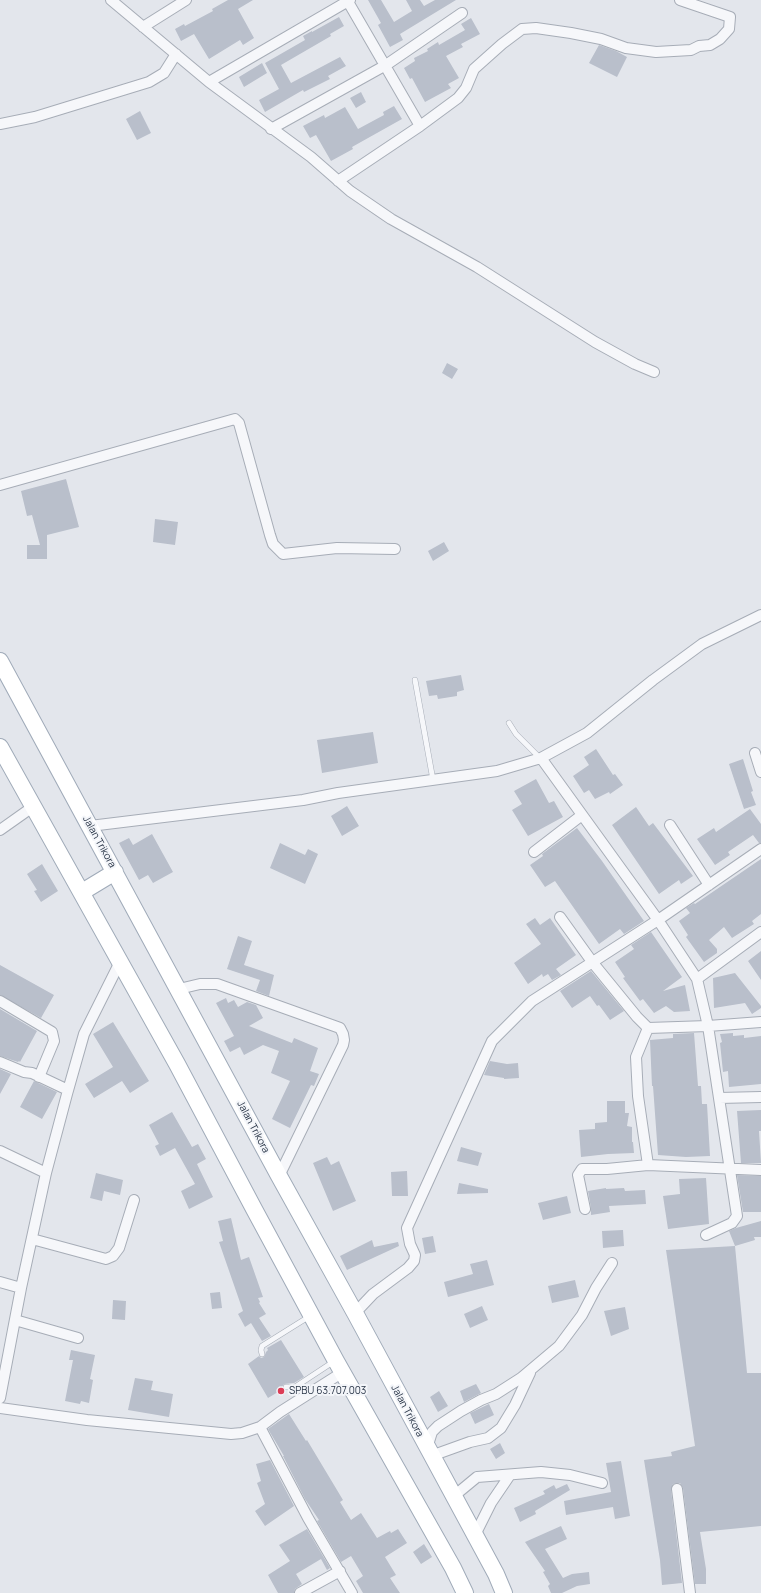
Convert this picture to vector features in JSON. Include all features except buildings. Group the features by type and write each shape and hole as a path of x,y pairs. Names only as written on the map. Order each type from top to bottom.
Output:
{"main road":[{"name":"Jalan Trikora","path":"0,661 279,1176 356,1313 429,1452 496,1574 501,1590 504,1593"},
{"path":"0,747 177,1064 216,1141 453,1568 465,1593"},
{"path":"82,892 115,872"}],"street":[{"path":"111,0 209,82 311,158 338,181 391,219 477,267 595,342 635,364 654,372"},
{"path":"143,27 186,0"},
{"path":"209,82 348,0 420,126"},
{"path":"338,181 420,126 458,98 466,88 470,75 474,69 497,48 522,29 536,28 571,33 601,39 626,48 656,52 691,50 699,46 710,45 720,39 729,29 730,17 680,0"},
{"path":"271,129 386,65 462,13"},
{"path":"0,124 35,117 148,82 164,73 176,54"},
{"path":"0,485 235,419 239,423 273,544 283,554 337,548 395,549"},
{"path":"90,826 303,800 338,793 497,771 540,758 587,733 653,680 702,644 761,615"},
{"path":"755,753 761,772"},
{"path":"540,758 658,920 697,979 708,1026 737,1216 732,1223 706,1235"},
{"path":"0,830 34,806"},
{"path":"534,852 582,815"},
{"path":"670,825 709,885"},
{"path":"356,1313 373,1294 414,1262 415,1255 410,1244 407,1228 492,1041 532,1002 658,920 761,849"},
{"path":"560,916 593,962 637,1017 648,1028 761,1022"},
{"path":"697,979 761,932"},
{"path":"0,1398 3,1375 46,1173 68,1090 84,1034 120,962"},
{"path":"179,989 206,983 217,984 340,1028 343,1034 343,1044 279,1176"},
{"path":"0,1001 52,1032 54,1041 39,1077"},
{"path":"648,1028 636,1057 637,1089 648,1165"},
{"path":"0,1062 24,1072 32,1073 68,1090"},
{"path":"719,1098 761,1097"},
{"path":"0,1151 46,1173"},
{"path":"585,1209 578,1175 582,1169 607,1169 648,1165 761,1170"},
{"path":"32,1239 106,1259 113,1256 119,1248 134,1200"},
{"path":"532,1370 515,1405 501,1428 488,1438 429,1452 432,1432 438,1426 481,1400 496,1394 522,1378 559,1346 582,1315 596,1288 612,1263"},
{"path":"0,1282 21,1288"},
{"path":"15,1320 78,1338"},
{"path":"0,1408 87,1420 231,1434 242,1433 260,1427 340,1366"},
{"path":"260,1427 308,1518 352,1593"},
{"path":"454,1496 477,1477 541,1472 570,1475 602,1483"},
{"path":"475,1535 491,1503 510,1475"},
{"path":"677,1489 690,1593"},
{"path":"300,1593 340,1571"}],"lane":[{"path":"415,680 433,780"},
{"path":"509,723 516,734 540,758"},
{"path":"262,1354 262,1346 312,1315"},
{"path":"286,1388 295,1387 340,1366"}],"place":[{"name":"SPBU 63.707.003","path":"281,1391"}]}
